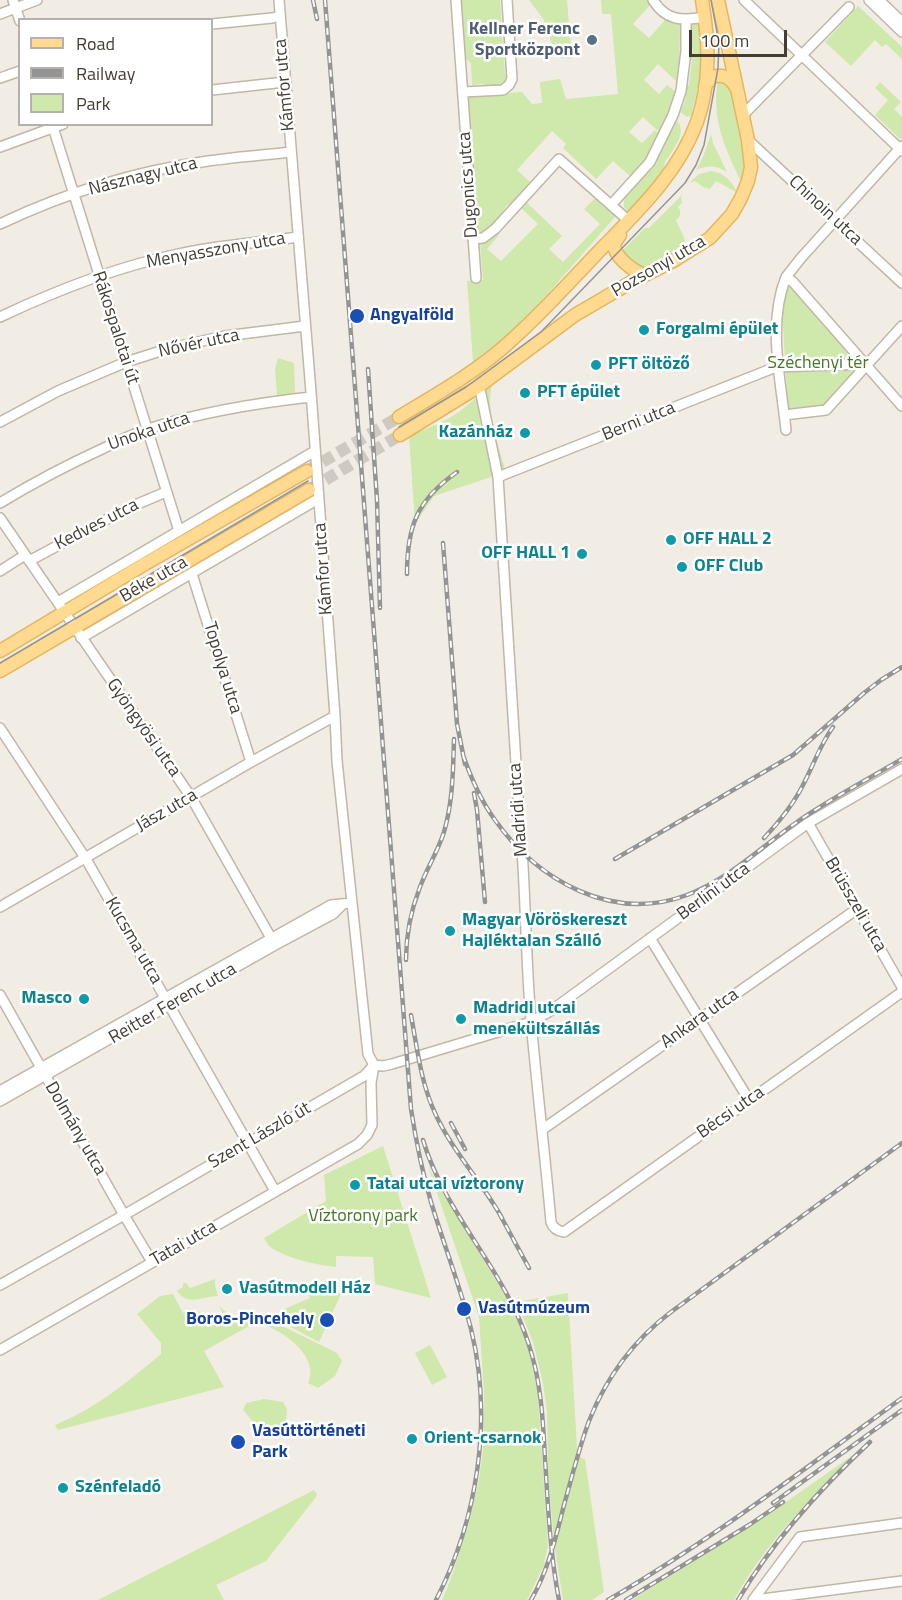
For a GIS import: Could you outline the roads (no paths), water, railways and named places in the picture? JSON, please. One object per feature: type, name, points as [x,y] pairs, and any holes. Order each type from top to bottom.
[{"type":"main road","points":[[399,417],[447,389],[503,348],[538,316],[629,221],[677,164],[696,123],[704,99],[708,53],[702,0]]},
{"type":"main road","name":"Pozsonyi utca","points":[[478,387],[575,315],[710,238],[724,225],[741,198],[751,167],[748,140],[718,0]]},
{"type":"main road","points":[[705,87],[712,76],[722,75],[732,81],[738,93]]},
{"type":"main road","points":[[629,221],[615,242],[614,249],[635,272],[645,275]]},
{"type":"main road","points":[[400,435],[478,387]]},
{"type":"main road","name":"Béke utca","points":[[0,651],[61,608],[153,560],[307,471]]},
{"type":"main road","name":"Béke utca","points":[[0,671],[309,490]]},
{"type":"street","points":[[0,14],[14,4],[37,0]]},
{"type":"street","name":"Kámfor utca","points":[[279,0],[311,397],[347,903],[368,1054],[374,1065],[371,1083],[372,1125],[367,1135]]},
{"type":"street","name":"Dugonics utca","points":[[456,0],[476,278]]},
{"type":"street","points":[[463,92],[503,90],[512,79],[507,0]]},
{"type":"street","points":[[653,0],[664,13],[676,19],[705,17]]},
{"type":"street","points":[[744,0],[901,148],[786,277],[779,295],[777,316],[778,367],[786,430]]},
{"type":"street","points":[[869,0],[902,32]]},
{"type":"street","points":[[879,0],[902,22]]},
{"type":"street","points":[[743,115],[849,6]]},
{"type":"street","points":[[213,24],[279,16]]},
{"type":"street","points":[[611,206],[650,162],[674,115],[681,91],[686,51],[686,19]]},
{"type":"street","points":[[0,78],[18,72]]},
{"type":"street","points":[[213,90],[285,82]]},
{"type":"street","points":[[0,147],[53,126]]},
{"type":"street","name":"Rákospalotai út","points":[[56,126],[73,194],[179,531]]},
{"type":"street","name":"Chinoin utca","points":[[748,140],[902,283]]},
{"type":"street","name":"Násznagy utca","points":[[0,224],[73,194],[126,178],[208,161],[291,152]]},
{"type":"street","points":[[473,239],[483,238],[495,229],[559,159],[629,221]]},
{"type":"street","name":"Menyasszony utca","points":[[0,317],[98,276],[178,254],[297,237]]},
{"type":"street","points":[[786,277],[793,282],[902,406]]},
{"type":"street","name":"Nővér utca","points":[[0,422],[58,391],[126,362],[166,349],[225,336],[305,326]]},
{"type":"street","points":[[784,415],[826,410],[902,326]]},
{"type":"street","points":[[778,367],[866,364]]},
{"type":"street","name":"Berni utca","points":[[498,477],[778,367]]},
{"type":"street","name":"Madridi utca","points":[[478,387],[498,477],[523,852],[531,1022],[551,1222],[553,1227],[559,1231]]},
{"type":"street","name":"Unoka utca","points":[[0,503],[26,486],[79,459],[146,429],[244,406],[311,397]]},
{"type":"street","name":"Béke utca","points":[[61,608],[179,531],[315,451]]},
{"type":"street","name":"Kedves utca","points":[[0,571],[128,508],[166,492]]},
{"type":"street","name":"Béke utca","points":[[81,638],[318,499]]},
{"type":"street","name":"Gyöngyösi utca","points":[[0,518],[191,797],[273,942]]},
{"type":"street","name":"Topolya utca","points":[[192,574],[251,762]]},
{"type":"street","name":"Jász utca","points":[[0,907],[335,716]]},
{"type":"street","name":"Kucsma utca","points":[[0,728],[86,859],[275,1191]]},
{"type":"street","name":"Berlini utca","points":[[531,1022],[552,1010],[808,823],[902,770]]},
{"type":"street","name":"Brüsszeli utca","points":[[808,823],[902,987]]},
{"type":"street","name":"Reitter Ferenc utca","points":[[0,1101],[43,1072],[273,942],[333,914],[347,903]]},
{"type":"street","name":"Ankara utca","points":[[543,1130],[857,909]]},
{"type":"street","points":[[650,938],[749,1100]]},
{"type":"street","name":"Bécsi utca","points":[[559,1231],[564,1232],[902,992]]},
{"type":"street","name":"Dolmány utca","points":[[0,995],[152,1262]]},
{"type":"street","points":[[374,1065],[393,1064],[531,1022]]},
{"type":"street","name":"Szent László út","points":[[0,1285],[364,1076],[374,1065]]},
{"type":"street","name":"Reitter Ferenc utca","points":[[0,1091],[43,1072]]},
{"type":"street","name":"Tatai utca","points":[[0,1350],[358,1144],[367,1135]]},
{"type":"street","points":[[753,1600],[800,1537],[902,1523]]},
{"type":"street","points":[[753,1600],[902,1581]]},
{"type":"tunnel","points":[[307,471],[399,417]]},
{"type":"tunnel","points":[[310,489],[400,435]]},
{"type":"tram line","points":[[399,427],[466,387],[541,332],[685,183],[704,145],[718,68],[719,43],[711,0]]},
{"type":"tram line","points":[[0,663],[308,481]]},
{"type":"railway","points":[[313,0],[317,19]]},
{"type":"railway","points":[[325,0],[411,1109],[428,1190],[471,1329],[478,1363],[481,1398],[478,1468],[471,1502],[462,1536],[436,1600]]},
{"type":"railway","points":[[368,369],[377,500],[380,608]]},
{"type":"railway","points":[[407,574],[409,542],[417,516],[432,493],[457,472]]},
{"type":"railway","points":[[443,543],[457,724],[465,764]]},
{"type":"railway","points":[[615,859],[793,755],[864,693],[902,667]]},
{"type":"railway","points":[[764,838],[795,799],[833,727]]},
{"type":"railway","points":[[406,960],[408,932],[414,905],[442,839],[447,820],[452,786],[454,739]]},
{"type":"railway","points":[[463,755],[490,813],[513,842],[533,861],[555,878],[579,891],[605,900],[632,904],[659,902],[702,889],[730,872],[835,797],[902,759]]},
{"type":"railway","points":[[474,793],[485,902]]},
{"type":"railway","points":[[411,1015],[430,1102],[450,1140],[502,1218]]},
{"type":"railway","points":[[451,1123],[465,1149]]},
{"type":"railway","points":[[423,1140],[445,1193],[505,1290],[528,1342],[541,1400],[553,1565],[559,1600]]},
{"type":"railway","points":[[531,1600],[551,1554],[589,1421],[604,1390],[633,1347],[671,1312],[902,1143]]},
{"type":"railway","points":[[499,1213],[529,1268]]},
{"type":"railway","points":[[608,1600],[721,1528],[902,1398]]},
{"type":"railway","points":[[773,1503],[902,1410]]},
{"type":"railway","points":[[738,1600],[766,1557],[798,1516],[870,1442]]},
{"type":"railway","points":[[626,1600],[783,1502]]},
{"type":"place","name":"Kellner Ferenc Sportközpont","points":[[592,40]]},
{"type":"place","name":"Angyalföld","points":[[357,316]]},
{"type":"place","name":"Forgalmi épület","points":[[644,330]]},
{"type":"place","name":"PFT öltöző","points":[[596,365]]},
{"type":"place","name":"PFT épület","points":[[525,393]]},
{"type":"place","name":"Kazánház","points":[[525,433]]},
{"type":"place","name":"OFF HALL 2","points":[[671,540]]},
{"type":"place","name":"OFF HALL 1","points":[[582,554]]},
{"type":"place","name":"OFF Club","points":[[682,567]]},
{"type":"place","name":"Magyar Vöröskereszt Hajléktalan Szálló","points":[[450,931]]},
{"type":"place","name":"Masco","points":[[84,999]]},
{"type":"place","name":"Madridi utcai menekültszállás","points":[[461,1019]]},
{"type":"place","name":"Tatai utcai víztorony","points":[[355,1185]]},
{"type":"place","name":"Vasútmodell Ház","points":[[227,1289]]},
{"type":"place","name":"Vasútmúzeum","points":[[464,1309]]},
{"type":"place","name":"Boros-Pincehely","points":[[327,1320]]},
{"type":"place","name":"Orient-csarnok","points":[[412,1439]]},
{"type":"place","name":"Vasúttörténeti Park","points":[[238,1442]]},
{"type":"place","name":"Szénfeladó","points":[[63,1488]]},
{"type":"park label","name":"Széchenyi tér","points":[[818,364]]},
{"type":"park label","name":"Víztorony park","points":[[363,1217]]}]
